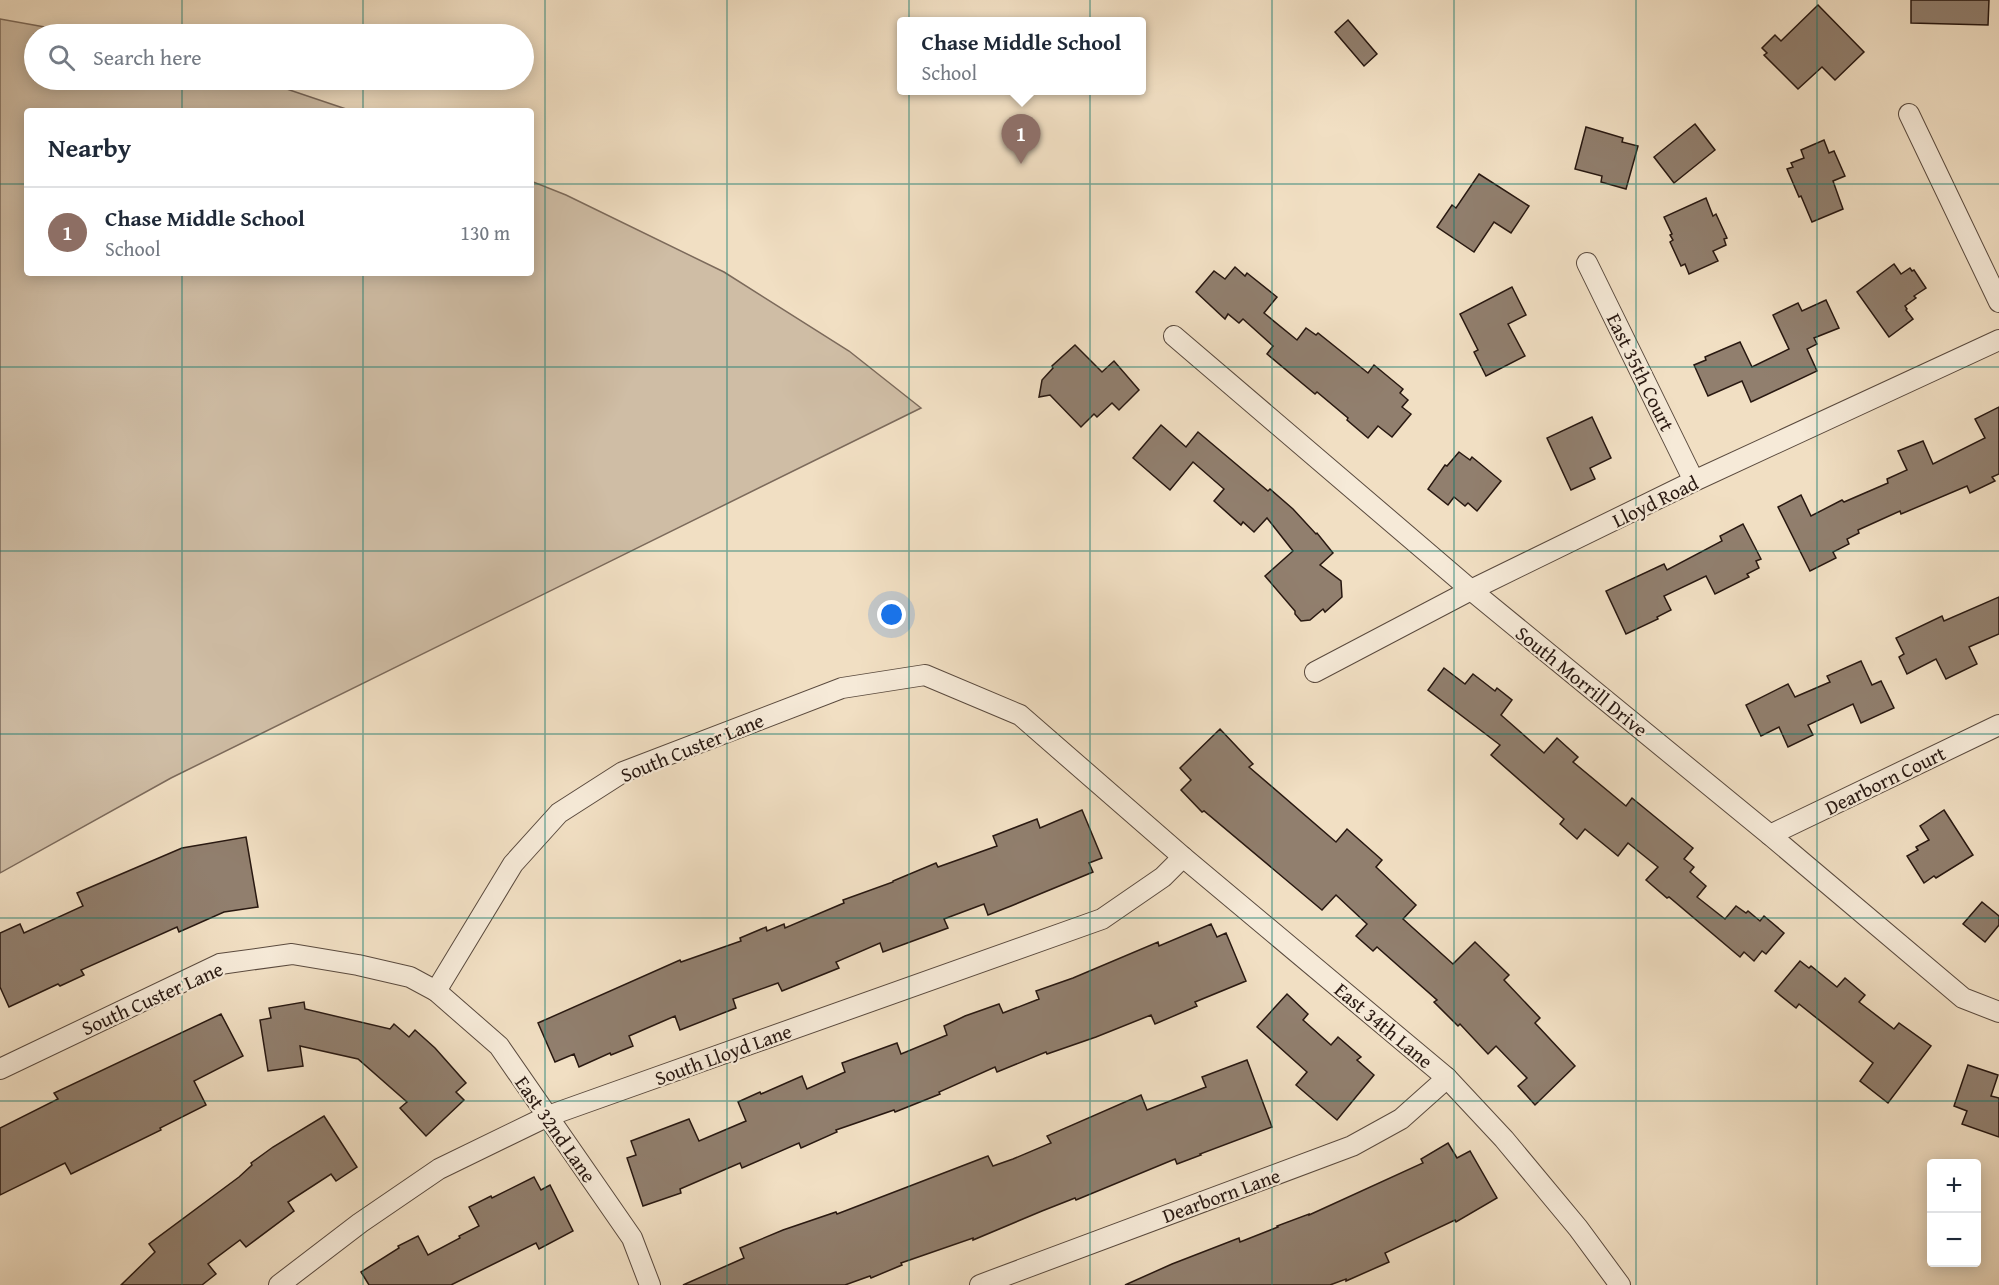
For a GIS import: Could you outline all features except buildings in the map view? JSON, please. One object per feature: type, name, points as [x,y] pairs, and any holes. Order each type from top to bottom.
[{"type":"street","points":[[1909,114],[1999,302]]},
{"type":"street","name":"East 35th Court","points":[[1587,263],[1694,481]]},
{"type":"street","name":"South Morrill Drive","points":[[1174,336],[1471,590],[1770,835],[1963,998],[1999,1012]]},
{"type":"street","name":"Lloyd Road","points":[[1315,672],[1471,590],[1694,481],[1999,340]]},
{"type":"street","name":"South Custer Lane","points":[[0,1069],[220,964],[292,954],[358,965],[410,977],[436,991],[513,864],[559,813],[623,772],[842,688],[925,675],[1020,715],[1116,796]]},
{"type":"street","name":"Dearborn Court","points":[[1770,835],[1999,725]]},
{"type":"street","name":"East 34th Lane","points":[[1116,796],[1183,857],[1447,1078],[1504,1139],[1578,1228],[1620,1285]]},
{"type":"street","name":"South Lloyd Lane","points":[[279,1285],[360,1222],[439,1169],[548,1116],[1101,919],[1164,877],[1183,857]]},
{"type":"street","name":"East 32nd Lane","points":[[436,991],[498,1046],[632,1238],[650,1285]]},
{"type":"street","name":"Dearborn Lane","points":[[980,1285],[1352,1146],[1401,1119],[1447,1078]]},
{"type":"shaded area","points":[[0,19],[28,24],[24,24],[24,90],[290,90],[343,108],[24,108],[24,276],[534,276],[534,182],[566,195],[724,272],[849,351],[921,408],[171,778],[0,873]]},
{"type":"place","name":"Chase Middle School","points":[[1021,164]]}]
